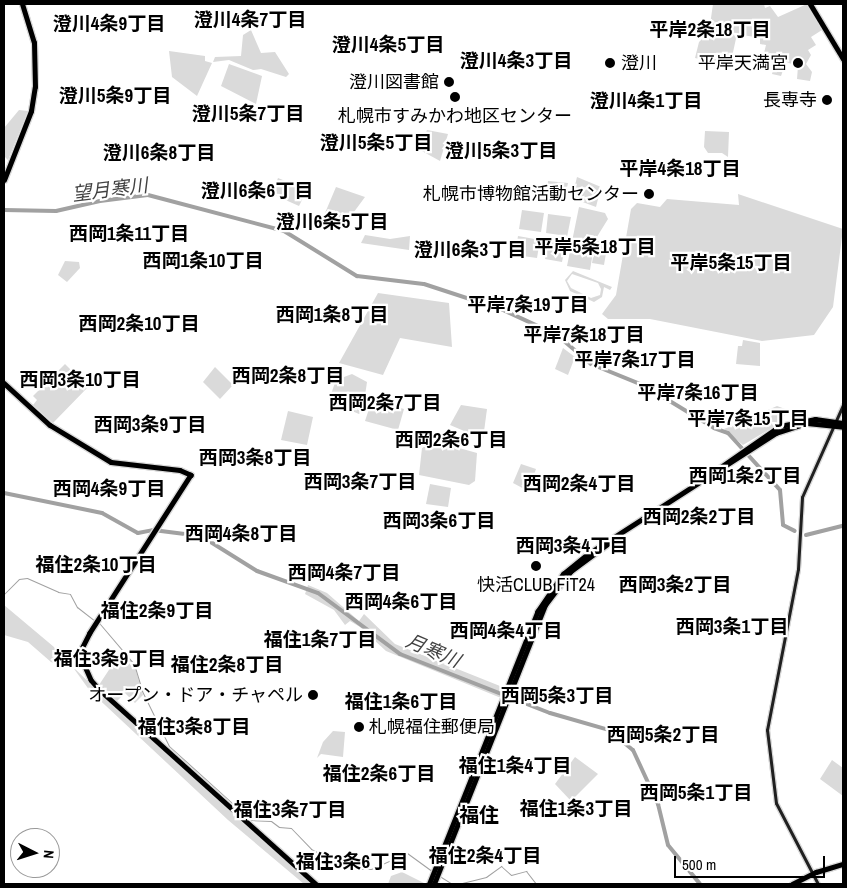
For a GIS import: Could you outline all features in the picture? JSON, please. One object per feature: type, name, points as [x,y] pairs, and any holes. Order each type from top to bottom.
[{"type":"highway","points":[[810,4],[843,59]]},
{"type":"highway","points":[[792,884],[811,874],[843,864]]},
{"type":"main road","points":[[4,180],[30,111],[35,87],[34,43],[22,4]]},
{"type":"main road","points":[[4,383],[50,424],[111,462],[180,470],[192,475],[88,637],[83,658],[88,674],[100,692],[316,884]]},
{"type":"main road","points":[[818,884],[811,874],[776,803],[767,730],[798,569],[802,497],[843,405]]},
{"type":"main road","points":[[429,884],[508,691],[537,612],[554,585],[578,561],[617,537],[750,447],[792,426],[810,423],[843,423]]},
{"type":"main road","points":[[835,423],[843,427]]},
{"type":"main road","points":[[434,884],[505,698]]},
{"type":"shaded area","points":[[713,4],[764,4],[765,8],[770,6],[778,17],[807,4],[822,30],[811,37],[816,45],[808,50],[811,55],[806,64],[812,72],[810,81],[797,79],[798,66],[786,62],[781,76],[772,74],[775,60],[763,57],[766,45],[760,44],[760,38],[737,34],[730,66],[724,65],[724,60],[723,64],[695,58],[699,42],[709,32]]},
{"type":"shaded area","points":[[251,30],[261,53],[275,52],[289,74],[286,77],[261,69],[253,70],[229,60],[213,62],[215,57],[241,56],[243,35]]},
{"type":"shaded area","points":[[169,51],[205,56],[205,61],[212,63],[197,96],[172,77]]},
{"type":"shaded area","points":[[229,64],[262,76],[256,104],[221,86]]},
{"type":"shaded area","points":[[19,110],[28,111],[8,160],[4,156],[4,128]]},
{"type":"shaded area","points":[[427,130],[448,134],[440,161],[420,150]]},
{"type":"shaded area","points":[[705,131],[729,132],[728,157],[722,153],[708,153],[704,147]]},
{"type":"shaded area","points":[[577,177],[601,187],[596,207],[572,198]]},
{"type":"shaded area","points":[[278,178],[307,190],[299,206],[272,194]]},
{"type":"shaded area","points":[[548,181],[568,183],[565,197],[546,195]]},
{"type":"shaded area","points":[[336,187],[365,197],[351,216],[342,212],[339,219],[325,213]]},
{"type":"shaded area","points":[[738,194],[843,229],[833,307],[814,335],[762,341],[650,319],[608,319],[602,314],[616,295],[631,209],[637,203],[660,207],[667,199],[739,205]]},
{"type":"shaded area","points":[[579,207],[605,213],[608,219],[595,240],[590,270],[567,266]]},
{"type":"shaded area","points":[[522,210],[544,213],[541,232],[519,229]]},
{"type":"shaded area","points":[[548,214],[571,217],[562,262],[545,259],[549,240],[559,242],[560,235],[546,233]]},
{"type":"shaded area","points":[[365,235],[390,239],[410,236],[409,250],[361,243]]},
{"type":"shaded area","points":[[518,236],[540,240],[537,258],[515,255]]},
{"type":"shaded area","points":[[596,241],[608,242],[604,265],[592,263]]},
{"type":"shaded area","points":[[65,261],[79,262],[80,268],[67,282],[58,275]]},
{"type":"shaded area","points":[[573,271],[612,287],[610,290],[604,287],[602,297],[594,302],[570,291],[565,280]],"holes":[[[572,274],[598,283],[601,289],[600,295],[591,298],[571,288],[567,281]]]},
{"type":"shaded area","points":[[378,293],[449,303],[452,347],[400,338],[383,375],[339,363]]},
{"type":"shaded area","points":[[743,340],[760,343],[760,366],[736,364],[738,346],[742,346]]},
{"type":"shaded area","points":[[563,348],[575,357],[568,375],[555,369]]},
{"type":"shaded area","points":[[65,364],[88,387],[53,423],[33,405],[37,400],[33,396]]},
{"type":"shaded area","points":[[215,367],[233,385],[220,399],[203,382]]},
{"type":"shaded area","points":[[352,374],[367,382],[363,409],[359,414],[331,402],[330,397],[336,380]]},
{"type":"shaded area","points":[[372,400],[404,409],[398,430],[365,421]]},
{"type":"shaded area","points":[[461,405],[487,409],[483,439],[450,425]]},
{"type":"shaded area","points":[[777,406],[788,410],[780,423],[743,445],[724,429]]},
{"type":"shaded area","points":[[288,411],[313,417],[307,445],[281,440]]},
{"type":"shaded area","points":[[434,441],[477,453],[475,481],[469,485],[419,475],[422,448]]},
{"type":"shaded area","points":[[521,464],[536,469],[528,491],[513,483]]},
{"type":"shaded area","points":[[430,484],[451,488],[448,507],[426,504]]},
{"type":"shaded area","points":[[308,585],[327,593],[359,621],[364,614],[395,644],[505,688],[501,698],[386,651],[360,627],[350,621],[345,625],[334,610],[305,594]]},
{"type":"shaded area","points":[[4,605],[69,662],[61,666],[51,662],[28,642],[4,635]]},
{"type":"shaded area","points":[[122,650],[134,664],[143,695],[135,703],[125,693],[116,702],[99,685]]},
{"type":"shaded area","points":[[72,666],[133,725],[313,884],[304,884],[228,820],[90,691]]},
{"type":"shaded area","points":[[333,731],[345,732],[343,757],[321,754],[317,758],[323,742]]},
{"type":"shaded area","points":[[575,757],[598,774],[571,801],[555,784]]},
{"type":"shaded area","points":[[832,760],[843,768],[843,796],[820,779]]},
{"type":"shaded area","points":[[402,872],[424,884],[388,884],[391,876]]},
{"type":"waterway","name":"望月寒川","points":[[4,210],[56,211],[100,201],[148,195],[284,231],[357,276],[424,284],[503,310],[557,335],[591,364],[645,386],[714,428],[728,433],[780,490],[783,525],[795,531]]},
{"type":"waterway","name":"月寒川","points":[[4,493],[102,513],[138,533],[153,530],[201,536],[257,571],[318,593],[400,654],[550,713],[609,730],[633,750],[658,804],[668,845],[700,884]]},
{"type":"waterway","name":"望月寒川","points":[[806,535],[843,526]]},
{"type":"waterway","points":[[4,594],[19,579],[27,578],[58,592],[70,594],[77,607],[95,621]]},
{"type":"waterway","points":[[100,624],[134,664],[142,691],[169,746],[251,820],[271,821],[279,827],[291,828],[311,849],[328,858]]},
{"type":"waterway","points":[[332,860],[348,869],[371,869],[407,853],[432,871]]},
{"type":"waterway","points":[[458,884],[486,877],[501,866],[511,875],[526,871],[536,884]]},
{"type":"waterway","points":[[441,877],[452,884]]},
{"type":"place","name":"澄川","points":[[610,63]]},
{"type":"place","name":"平岸天満宮","points":[[798,63]]},
{"type":"place","name":"澄川図書館","points":[[449,82]]},
{"type":"place","name":"札幌市すみかわ地区センター","points":[[455,97]]},
{"type":"place","name":"長専寺","points":[[827,100]]},
{"type":"place","name":"札幌市博物館活動センター","points":[[649,194]]},
{"type":"place","name":"快活CLUB FiT24","points":[[536,566]]},
{"type":"place","name":"オープン・ドア・チャペル","points":[[313,695]]},
{"type":"place","name":"札幌福住郵便局","points":[[359,727]]},
{"type":"district","name":"澄川4条7丁目","points":[[250,20]]},
{"type":"district","name":"澄川4条9丁目","points":[[109,24]]},
{"type":"district","name":"平岸2条18丁目","points":[[710,30]]},
{"type":"district","name":"澄川4条5丁目","points":[[388,45]]},
{"type":"district","name":"澄川4条3丁目","points":[[516,61]]},
{"type":"district","name":"澄川5条9丁目","points":[[115,96]]},
{"type":"district","name":"澄川4条1丁目","points":[[646,101]]},
{"type":"district","name":"澄川5条7丁目","points":[[248,114]]},
{"type":"district","name":"澄川5条5丁目","points":[[376,143]]},
{"type":"district","name":"澄川5条3丁目","points":[[501,151]]},
{"type":"district","name":"澄川6条8丁目","points":[[159,153]]},
{"type":"district","name":"平岸4条18丁目","points":[[680,169]]},
{"type":"district","name":"澄川6条6丁目","points":[[257,191]]},
{"type":"district","name":"澄川6条5丁目","points":[[332,222]]},
{"type":"district","name":"西岡1条11丁目","points":[[129,234]]},
{"type":"district","name":"平岸5条18丁目","points":[[595,247]]},
{"type":"district","name":"澄川6条3丁目","points":[[470,250]]},
{"type":"district","name":"西岡1条10丁目","points":[[203,261]]},
{"type":"district","name":"平岸5条15丁目","points":[[731,263]]},
{"type":"district","name":"平岸7条19丁目","points":[[528,305]]},
{"type":"district","name":"西岡1条8丁目","points":[[332,315]]},
{"type":"district","name":"西岡2条10丁目","points":[[139,324]]},
{"type":"district","name":"平岸7条18丁目","points":[[584,335]]},
{"type":"district","name":"平岸7条17丁目","points":[[635,360]]},
{"type":"district","name":"西岡2条8丁目","points":[[288,376]]},
{"type":"district","name":"西岡3条10丁目","points":[[80,380]]},
{"type":"district","name":"平岸7条16丁目","points":[[698,393]]},
{"type":"district","name":"西岡2条7丁目","points":[[385,403]]},
{"type":"district","name":"平岸7条15丁目","points":[[748,419]]},
{"type":"district","name":"西岡3条9丁目","points":[[150,425]]},
{"type":"district","name":"西岡2条6丁目","points":[[451,440]]},
{"type":"district","name":"西岡3条8丁目","points":[[255,458]]},
{"type":"district","name":"西岡1条2丁目","points":[[745,476]]},
{"type":"district","name":"西岡3条7丁目","points":[[360,482]]},
{"type":"district","name":"西岡2条4丁目","points":[[579,484]]},
{"type":"district","name":"西岡4条9丁目","points":[[109,489]]},
{"type":"district","name":"西岡2条2丁目","points":[[699,517]]},
{"type":"district","name":"西岡3条6丁目","points":[[439,521]]},
{"type":"district","name":"西岡4条8丁目","points":[[241,534]]},
{"type":"district","name":"西岡3条4丁目","points":[[572,546]]},
{"type":"district","name":"福住2条10丁目","points":[[96,565]]},
{"type":"district","name":"西岡4条7丁目","points":[[344,573]]},
{"type":"district","name":"西岡3条2丁目","points":[[675,585]]},
{"type":"district","name":"西岡4条6丁目","points":[[401,602]]},
{"type":"district","name":"福住2条9丁目","points":[[157,611]]},
{"type":"district","name":"西岡3条1丁目","points":[[732,627]]},
{"type":"district","name":"西岡4条4丁目","points":[[506,631]]},
{"type":"district","name":"福住1条7丁目","points":[[320,640]]},
{"type":"district","name":"福住3条9丁目","points":[[110,659]]},
{"type":"district","name":"福住2条8丁目","points":[[227,665]]},
{"type":"district","name":"西岡5条3丁目","points":[[557,696]]},
{"type":"district","name":"福住1条6丁目","points":[[401,702]]},
{"type":"district","name":"福住3条8丁目","points":[[194,727]]},
{"type":"district","name":"西岡5条2丁目","points":[[663,735]]},
{"type":"district","name":"福住1条4丁目","points":[[515,766]]},
{"type":"district","name":"福住2条6丁目","points":[[379,774]]},
{"type":"district","name":"西岡5条1丁目","points":[[696,793]]},
{"type":"district","name":"福住1条3丁目","points":[[576,809]]},
{"type":"district","name":"福住3条7丁目","points":[[290,810]]},
{"type":"district","name":"福住","points":[[479,814]]},
{"type":"district","name":"福住2条4丁目","points":[[485,856]]},
{"type":"district","name":"福住3条6丁目","points":[[352,862]]}]
